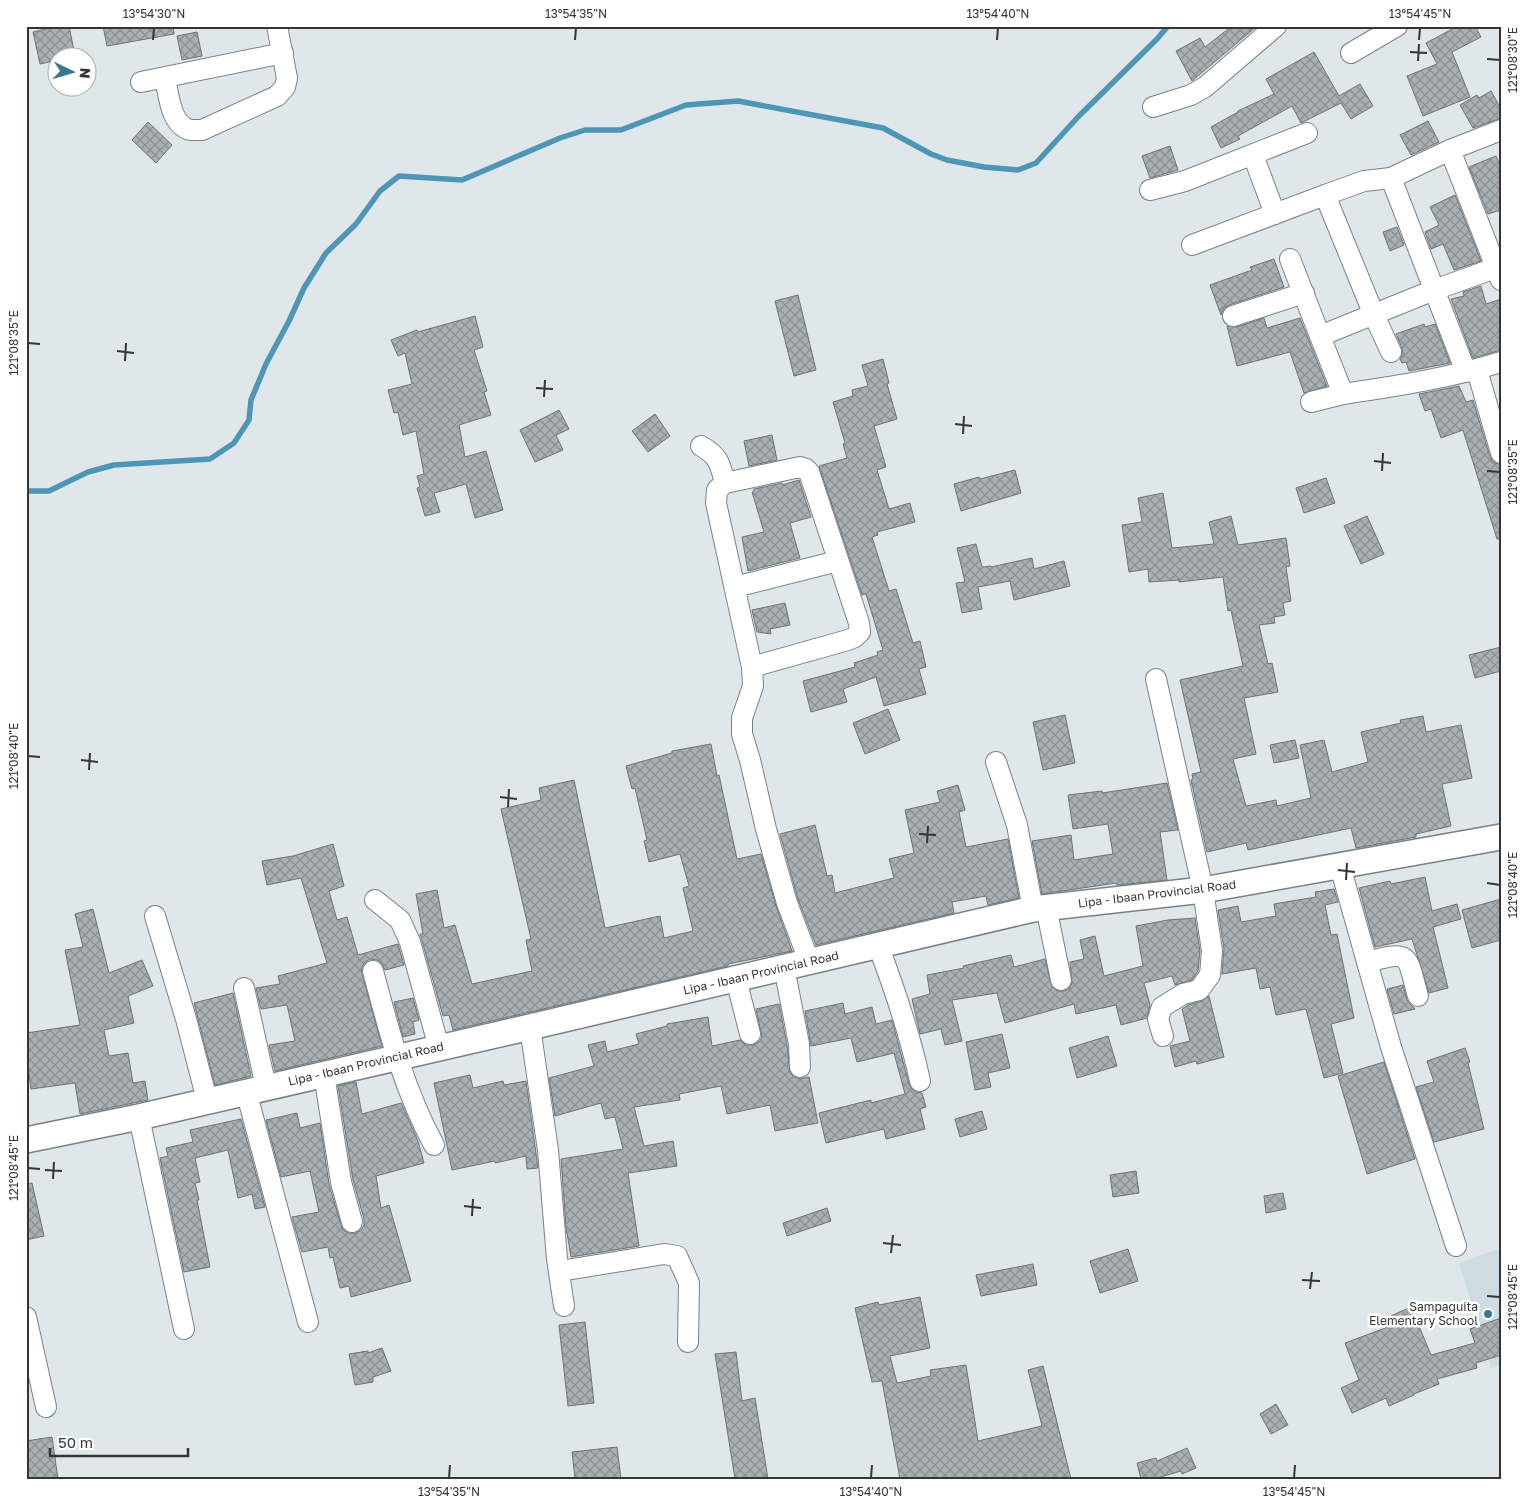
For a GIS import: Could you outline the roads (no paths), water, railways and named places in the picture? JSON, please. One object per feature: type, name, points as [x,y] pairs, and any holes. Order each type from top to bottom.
[{"type":"main road","name":"Lipa - Ibaan Provincial Road","points":[[26,1140],[138,1117],[1039,908],[1203,890],[1501,837]]},
{"type":"street","points":[[165,78],[173,113],[179,124],[190,130],[202,130],[277,96],[285,87],[287,78],[277,26]]},
{"type":"street","points":[[1153,107],[1191,95],[1205,87],[1276,26]]},
{"type":"street","points":[[1351,53],[1398,26]]},
{"type":"street","points":[[141,82],[283,53]]},
{"type":"street","points":[[1192,244],[1364,181],[1391,178],[1450,150],[1501,130]]},
{"type":"street","points":[[1150,190],[1185,181],[1307,133]]},
{"type":"street","points":[[1320,336],[1434,290],[1499,271],[1450,150]]},
{"type":"street","points":[[1252,154],[1275,214]]},
{"type":"street","points":[[1391,178],[1434,290],[1471,371],[1501,453]]},
{"type":"street","points":[[1325,195],[1374,314],[1392,352]]},
{"type":"street","points":[[1290,259],[1343,394]]},
{"type":"street","points":[[1233,316],[1304,293]]},
{"type":"street","points":[[1311,402],[1343,394],[1412,384],[1471,371],[1501,362]]},
{"type":"street","points":[[701,446],[712,452],[718,461],[725,483]]},
{"type":"street","points":[[752,667],[848,640],[860,632],[860,623],[809,472],[806,469],[800,468],[725,483],[717,490],[716,503],[752,667],[753,686],[742,718],[742,734],[787,903],[809,961]]},
{"type":"street","points":[[735,587],[838,561]]},
{"type":"street","points":[[1156,679],[1203,890],[1212,951],[1210,975],[1199,990],[1183,994],[1162,1007],[1158,1018],[1163,1036]]},
{"type":"street","points":[[996,762],[1061,980]]},
{"type":"street","points":[[1340,866],[1391,1047],[1456,1246]]},
{"type":"street","points":[[375,900],[400,920],[410,942],[438,1048]]},
{"type":"street","points":[[155,916],[186,1019],[207,1100]]},
{"type":"street","points":[[878,945],[912,1042],[920,1081]]},
{"type":"street","points":[[1367,962],[1394,955],[1408,960],[1418,996]]},
{"type":"street","points":[[784,967],[799,1044],[800,1067]]},
{"type":"street","points":[[373,971],[397,1057],[412,1100],[434,1145]]},
{"type":"street","points":[[736,979],[750,1034]]},
{"type":"street","points":[[244,988],[256,1089],[308,1322]]},
{"type":"street","points":[[530,1027],[548,1150],[557,1259],[564,1306]]},
{"type":"street","points":[[324,1074],[341,1182],[352,1222]]},
{"type":"street","points":[[138,1117],[184,1329]]},
{"type":"street","points":[[560,1271],[664,1254],[677,1256],[688,1283],[688,1342]]},
{"type":"street","points":[[26,1317],[46,1407]]},
{"type":"waterway","points":[[26,491],[49,491],[88,472],[114,465],[210,459],[234,443],[249,420],[251,400],[266,364],[304,288],[326,253],[356,224],[380,191],[399,176],[462,180],[560,138],[585,130],[621,130],[686,105],[738,101],[883,128],[931,154],[947,160],[984,167],[1018,170],[1036,163],[1078,117],[1168,26]]},
{"type":"place","name":"Sampaguita Elementary School","points":[[1488,1314]]}]
